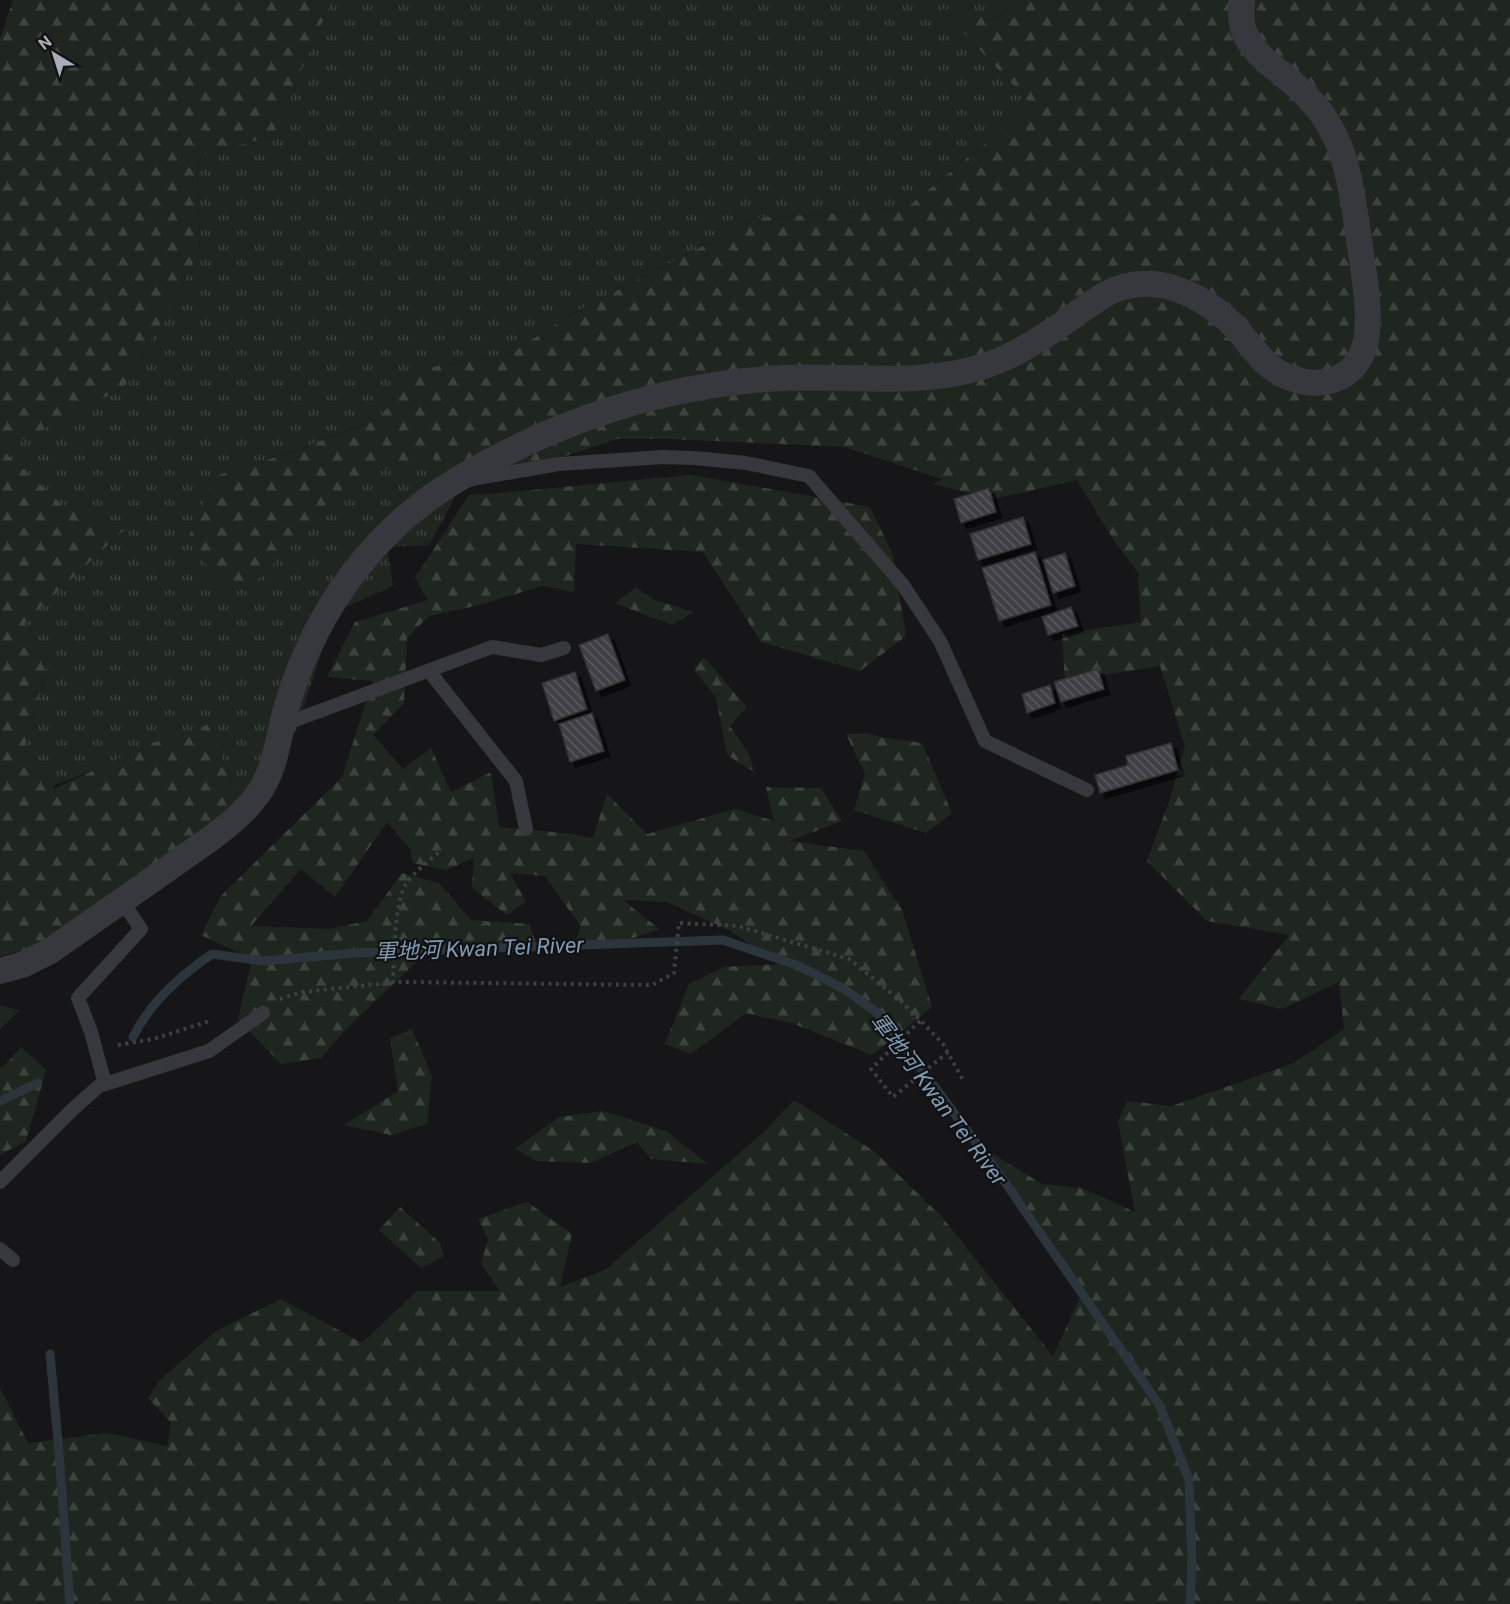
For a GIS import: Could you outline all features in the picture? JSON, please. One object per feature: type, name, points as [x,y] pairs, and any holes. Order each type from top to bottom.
[{"type":"street","points":[[0,971],[37,959],[221,830],[250,805],[270,773],[288,702],[302,661],[324,616],[357,568],[396,525],[418,506],[453,482],[530,440],[616,408],[699,387],[736,381],[782,378],[917,377],[951,374],[984,366],[1028,345],[1110,291],[1138,283],[1163,285],[1203,302],[1236,328],[1264,362],[1288,378],[1313,384],[1327,382],[1338,378],[1356,364],[1366,342],[1368,328],[1362,257],[1346,167],[1336,136],[1318,109],[1249,42],[1240,16],[1242,0]]},
{"type":"lane","points":[[453,482],[559,464],[663,457],[746,463],[809,476],[916,603],[940,641],[985,741],[1087,790]]},
{"type":"lane","points":[[282,725],[492,647],[541,655],[564,648]]},
{"type":"lane","points":[[429,671],[516,781],[526,829]]},
{"type":"lane","points":[[105,1084],[78,998],[141,929],[122,901]]},
{"type":"lane","points":[[0,1182],[99,1086],[209,1051],[267,1007]]},
{"type":"lane","points":[[0,1249],[13,1260]]},
{"type":"path","points":[[393,983],[397,920],[405,886],[440,851]]},
{"type":"path","points":[[267,1007],[302,992],[393,983],[652,985],[674,973],[679,923],[738,926],[849,959],[902,1002],[920,1020],[948,1052],[964,1082]]},
{"type":"path","points":[[96,1050],[153,1039],[217,1018]]},
{"type":"path","points":[[920,1020],[871,1069],[893,1097],[948,1052]]},
{"type":"green space","points":[[13,0],[332,0],[272,137],[197,155],[200,252],[125,387],[2,450],[67,509],[124,530],[24,623],[48,667],[24,748],[54,789],[149,744],[210,724],[243,813],[39,947],[0,956],[0,39]]},
{"type":"green space","points":[[332,0],[1016,0],[1000,17],[942,10],[1032,105],[905,209],[757,218],[566,317],[512,353],[427,368],[377,419],[295,451],[216,476],[248,589],[358,476],[432,456],[458,491],[429,545],[387,547],[393,586],[335,612],[295,733],[243,813],[210,724],[45,789],[24,748],[46,675],[24,623],[123,531],[67,509],[1,450],[125,387],[200,252],[197,155],[272,137]]},
{"type":"green space","points":[[1016,0],[1510,0],[1510,1604],[0,1604],[0,1387],[28,1443],[107,1433],[167,1446],[171,1423],[148,1398],[160,1380],[216,1331],[281,1299],[362,1343],[417,1291],[500,1291],[481,1264],[488,1239],[478,1219],[527,1202],[572,1234],[560,1287],[605,1270],[764,1132],[794,1100],[874,1151],[942,1217],[1053,1356],[1082,1293],[974,1142],[1042,1184],[1082,1188],[1135,1212],[1118,1122],[1127,1101],[1172,1106],[1294,1063],[1344,1029],[1339,982],[1282,1009],[1239,999],[1289,935],[1207,921],[1147,861],[1169,802],[1185,746],[1160,666],[1065,681],[1062,634],[1141,622],[1138,573],[1115,542],[1077,480],[994,499],[933,484],[942,479],[845,447],[670,439],[617,439],[458,491],[432,457],[358,476],[248,590],[216,582],[189,536],[216,476],[295,451],[377,419],[427,368],[512,353],[566,317],[757,218],[905,209],[1032,105],[941,9],[1000,17]]},
{"type":"green space","points":[[692,475],[870,507],[893,555],[906,636],[860,671],[761,642],[703,552],[576,544],[574,592],[543,586],[475,606],[429,616],[407,638],[404,703],[373,735],[403,769],[431,748],[451,792],[491,772],[499,827],[593,838],[607,794],[647,834],[735,809],[774,821],[766,787],[821,788],[842,821],[789,841],[864,851],[902,910],[932,1007],[872,1055],[794,1024],[746,1013],[691,1054],[665,1044],[689,984],[724,967],[778,964],[731,931],[667,902],[623,900],[659,929],[633,938],[573,946],[581,927],[545,876],[510,873],[526,902],[507,915],[472,888],[474,858],[446,870],[413,863],[410,849],[387,822],[335,897],[301,869],[251,926],[329,929],[367,921],[402,873],[439,883],[471,920],[529,924],[538,948],[430,949],[350,1025],[321,1058],[281,1064],[238,1019],[252,959],[201,935],[221,896],[342,777],[373,681],[327,677],[355,622],[428,600],[415,578],[469,495]]},
{"type":"green space","points":[[636,587],[654,600],[694,612],[672,625],[615,603]]},
{"type":"green space","points":[[704,657],[747,707],[730,726],[750,756],[754,772],[727,755],[716,697],[694,670]]},
{"type":"green space","points":[[867,733],[922,743],[952,813],[926,833],[854,810],[865,774],[846,734]]},
{"type":"green space","points":[[0,1006],[20,1010],[0,1029]]},
{"type":"green space","points":[[412,1029],[432,1076],[427,1124],[391,1135],[344,1125],[398,1091],[390,1038]]},
{"type":"green space","points":[[21,1047],[46,1070],[26,1141],[0,1155],[0,1066],[3,1067]]},
{"type":"green space","points":[[603,1111],[666,1131],[708,1164],[651,1159],[637,1142],[590,1163],[537,1161],[515,1149],[559,1117]]},
{"type":"green space","points":[[400,1207],[440,1243],[444,1256],[421,1268],[379,1230]]},
{"type":"building","points":[[989,488],[996,512],[961,523],[954,499]]},
{"type":"building","points":[[1023,517],[1031,544],[978,560],[970,534]]},
{"type":"building","points":[[1035,552],[1051,605],[999,621],[982,568]]},
{"type":"building","points":[[1065,553],[1075,586],[1053,593],[1043,560]]},
{"type":"building","points":[[1071,607],[1078,626],[1048,635],[1042,617]]},
{"type":"building","points":[[608,634],[625,680],[596,691],[579,645]]},
{"type":"building","points":[[1098,669],[1104,689],[1061,702],[1054,682]]},
{"type":"building","points":[[575,672],[587,709],[554,721],[542,683]]},
{"type":"building","points":[[1050,685],[1055,703],[1027,713],[1022,694]]},
{"type":"building","points":[[592,713],[604,751],[570,762],[559,724]]},
{"type":"building","points":[[1171,743],[1178,770],[1100,793],[1095,775],[1128,765],[1126,756]]},
{"type":"waterway","name":"軍地河 Kwan Tei River","points":[[133,1037],[157,1001],[189,971],[212,954],[264,961],[354,953],[723,940],[799,966],[844,989],[878,1013],[938,1091],[1004,1181],[1160,1406],[1189,1480],[1192,1563],[1190,1604]]},
{"type":"waterway","name":"軍地河 Kwan Tei River","points":[[0,1101],[38,1083]]},
{"type":"waterway","points":[[50,1354],[70,1604]]}]
